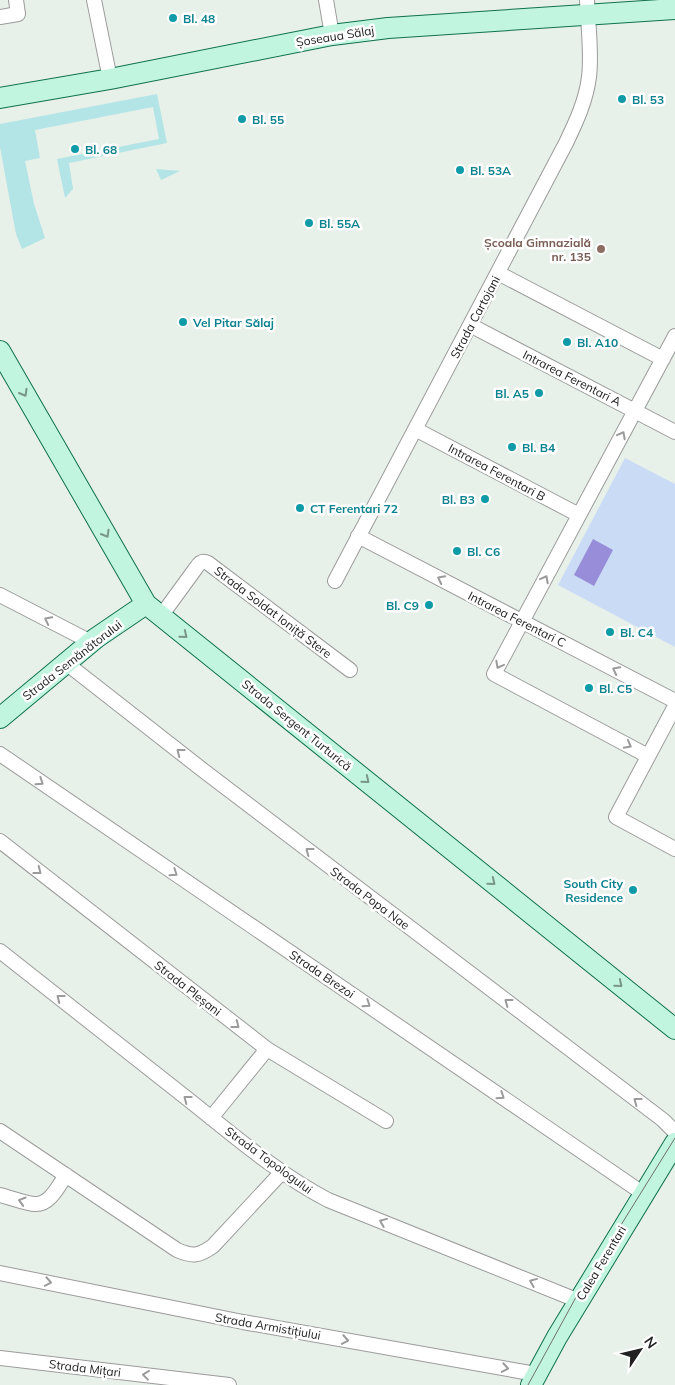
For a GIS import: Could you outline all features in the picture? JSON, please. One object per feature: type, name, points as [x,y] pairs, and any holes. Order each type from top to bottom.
[{"type":"street","points":[[0,17],[18,14],[16,0]]},
{"type":"street","points":[[94,0],[110,79]]},
{"type":"street","points":[[326,0],[332,35]]},
{"type":"street","name":"Șoseaua Sălaj","points":[[0,98],[110,79],[332,35],[587,7],[675,9]]},
{"type":"street","name":"Strada Cartojani","points":[[336,581],[566,143],[583,102],[588,79],[590,57],[587,7]]},
{"type":"street","points":[[498,273],[663,359]]},
{"type":"street","name":"Intrarea Ferentari A","points":[[470,325],[675,432]]},
{"type":"street","points":[[648,756],[494,674],[675,336]]},
{"type":"street","name":"Strada Sergent Turturică","points":[[0,351],[154,610],[675,1029]]},
{"type":"street","name":"Intrarea Ferentari B","points":[[415,429],[579,515]]},
{"type":"street","name":"Intrarea Ferentari C","points":[[358,536],[675,701]]},
{"type":"street","name":"Strada Soldat Ioniță Stere","points":[[154,610],[200,562],[208,562],[350,670]]},
{"type":"street","points":[[0,595],[91,642]]},
{"type":"street","name":"Strada Semănătorului","points":[[0,718],[91,642],[154,610]]},
{"type":"street","name":"Strada Popa Nae","points":[[66,663],[212,777],[663,1120],[675,1132]]},
{"type":"street","points":[[675,706],[616,817],[675,849]]},
{"type":"street","name":"Strada Brezoi","points":[[0,754],[644,1194]]},
{"type":"street","name":"Strada Pleșani","points":[[0,841],[267,1049],[386,1121]]},
{"type":"street","name":"Strada Topologului","points":[[0,951],[211,1118],[282,1172],[311,1191],[328,1200],[579,1301]]},
{"type":"street","points":[[211,1118],[267,1049]]},
{"type":"street","points":[[0,1132],[177,1250],[189,1255],[197,1255],[213,1246],[282,1172]]},
{"type":"street","name":"Calea Ferentari","points":[[534,1379],[675,1143]]},
{"type":"street","points":[[0,1195],[36,1205],[44,1202],[51,1196],[66,1175]]},
{"type":"street","name":"Strada Armistițiului","points":[[0,1273],[534,1379]]},
{"type":"street","name":"Strada Mițari","points":[[0,1358],[229,1385]]},
{"type":"shaded area","points":[[157,94],[167,143],[69,163],[73,189],[65,198],[57,159],[159,139],[153,107],[35,130],[40,158],[25,161],[34,204],[45,238],[22,249],[16,234],[0,147],[0,124]]},
{"type":"shaded area","points":[[156,169],[180,171],[161,180]]},
{"type":"shaded area","points":[[625,458],[675,484],[675,647],[558,585]]},
{"type":"shaded area","points":[[593,539],[613,550],[594,586],[574,575]]},
{"type":"tram line","points":[[528,1385],[575,1299],[675,1138]]},
{"type":"place","name":"Bl. 48","points":[[173,18]]},
{"type":"place","name":"Bl. 53","points":[[622,99]]},
{"type":"place","name":"Bl. 55","points":[[242,119]]},
{"type":"place","name":"Bl. 68","points":[[75,149]]},
{"type":"place","name":"Bl. 53A","points":[[460,170]]},
{"type":"place","name":"Bl. 55A","points":[[309,223]]},
{"type":"place","name":"Școala Gimnazială nr. 135","points":[[601,249]]},
{"type":"place","name":"Vel Pitar Sălaj","points":[[183,322]]},
{"type":"place","name":"Bl. A10","points":[[567,342]]},
{"type":"place","name":"Bl. A5","points":[[539,393]]},
{"type":"place","name":"Bl. B4","points":[[512,447]]},
{"type":"place","name":"Bl. B3","points":[[485,499]]},
{"type":"place","name":"CT Ferentari 72","points":[[300,508]]},
{"type":"place","name":"Bl. C6","points":[[457,551]]},
{"type":"place","name":"Bl. C9","points":[[429,605]]},
{"type":"place","name":"Bl. C4","points":[[610,632]]},
{"type":"place","name":"Bl. C5","points":[[589,688]]},
{"type":"place","name":"South City Residence","points":[[633,890]]}]
